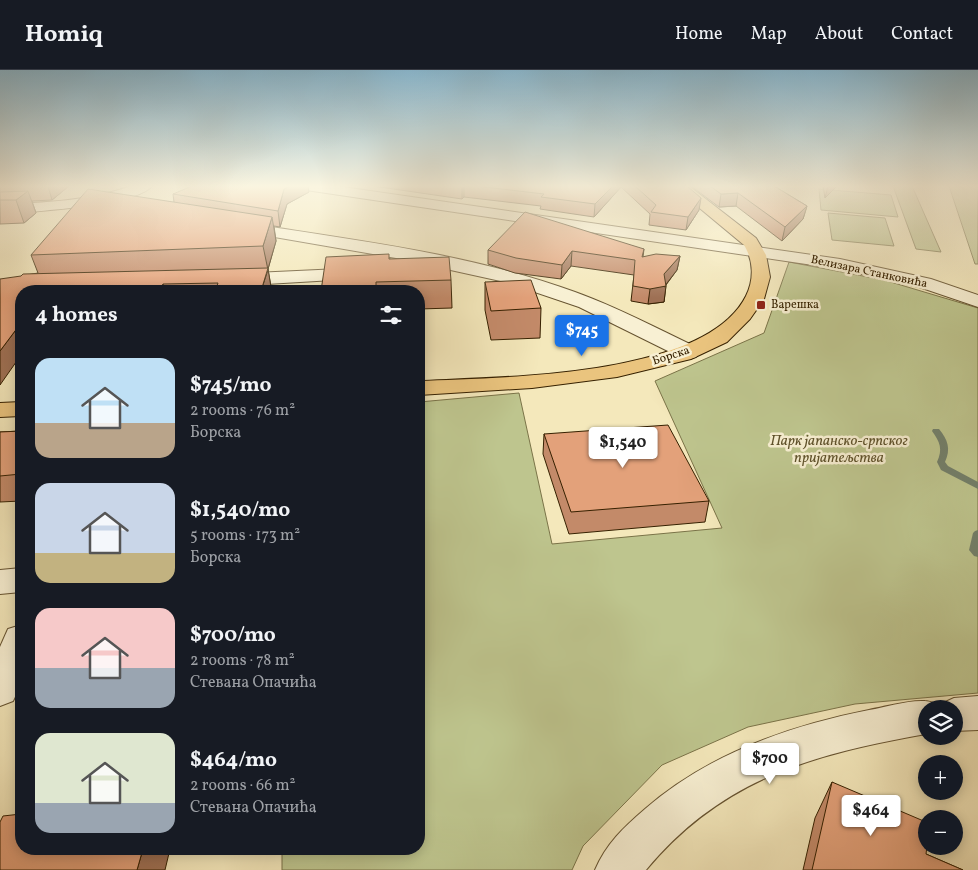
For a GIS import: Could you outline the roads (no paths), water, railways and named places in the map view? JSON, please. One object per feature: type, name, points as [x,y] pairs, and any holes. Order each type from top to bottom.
[{"type":"main road","points":[[728,223],[757,251]]},
{"type":"main road","name":"Борска","points":[[425,388],[578,377],[629,368],[688,352],[718,338],[746,314],[758,292],[761,279],[757,251]]},
{"type":"main road","points":[[0,410],[15,409]]},
{"type":"street","points":[[565,223],[757,251]]},
{"type":"street","points":[[224,225],[451,263],[525,282],[577,299],[688,352]]},
{"type":"street","name":"Велизара Станковића","points":[[757,251],[840,264],[899,276],[978,301]]},
{"type":"street","points":[[406,272],[439,268],[451,263]]},
{"type":"street","points":[[217,281],[381,273]]},
{"type":"street","points":[[0,582],[15,581]]},
{"type":"street","points":[[0,690],[14,642]]},
{"type":"street","points":[[963,714],[978,713]]},
{"type":"street","points":[[618,870],[626,857],[663,819],[692,795],[731,771],[774,752],[808,742],[881,724],[918,718]]},
{"type":"waterway","points":[[936,431],[942,439],[945,449],[941,462],[944,468],[978,486]]},
{"type":"waterway","points":[[978,533],[974,550],[978,554]]},
{"type":"place","name":"Варешка","points":[[761,305]]},
{"type":"park label","name":"Парк јапанско-српског пријатељства","points":[[839,450]]}]
